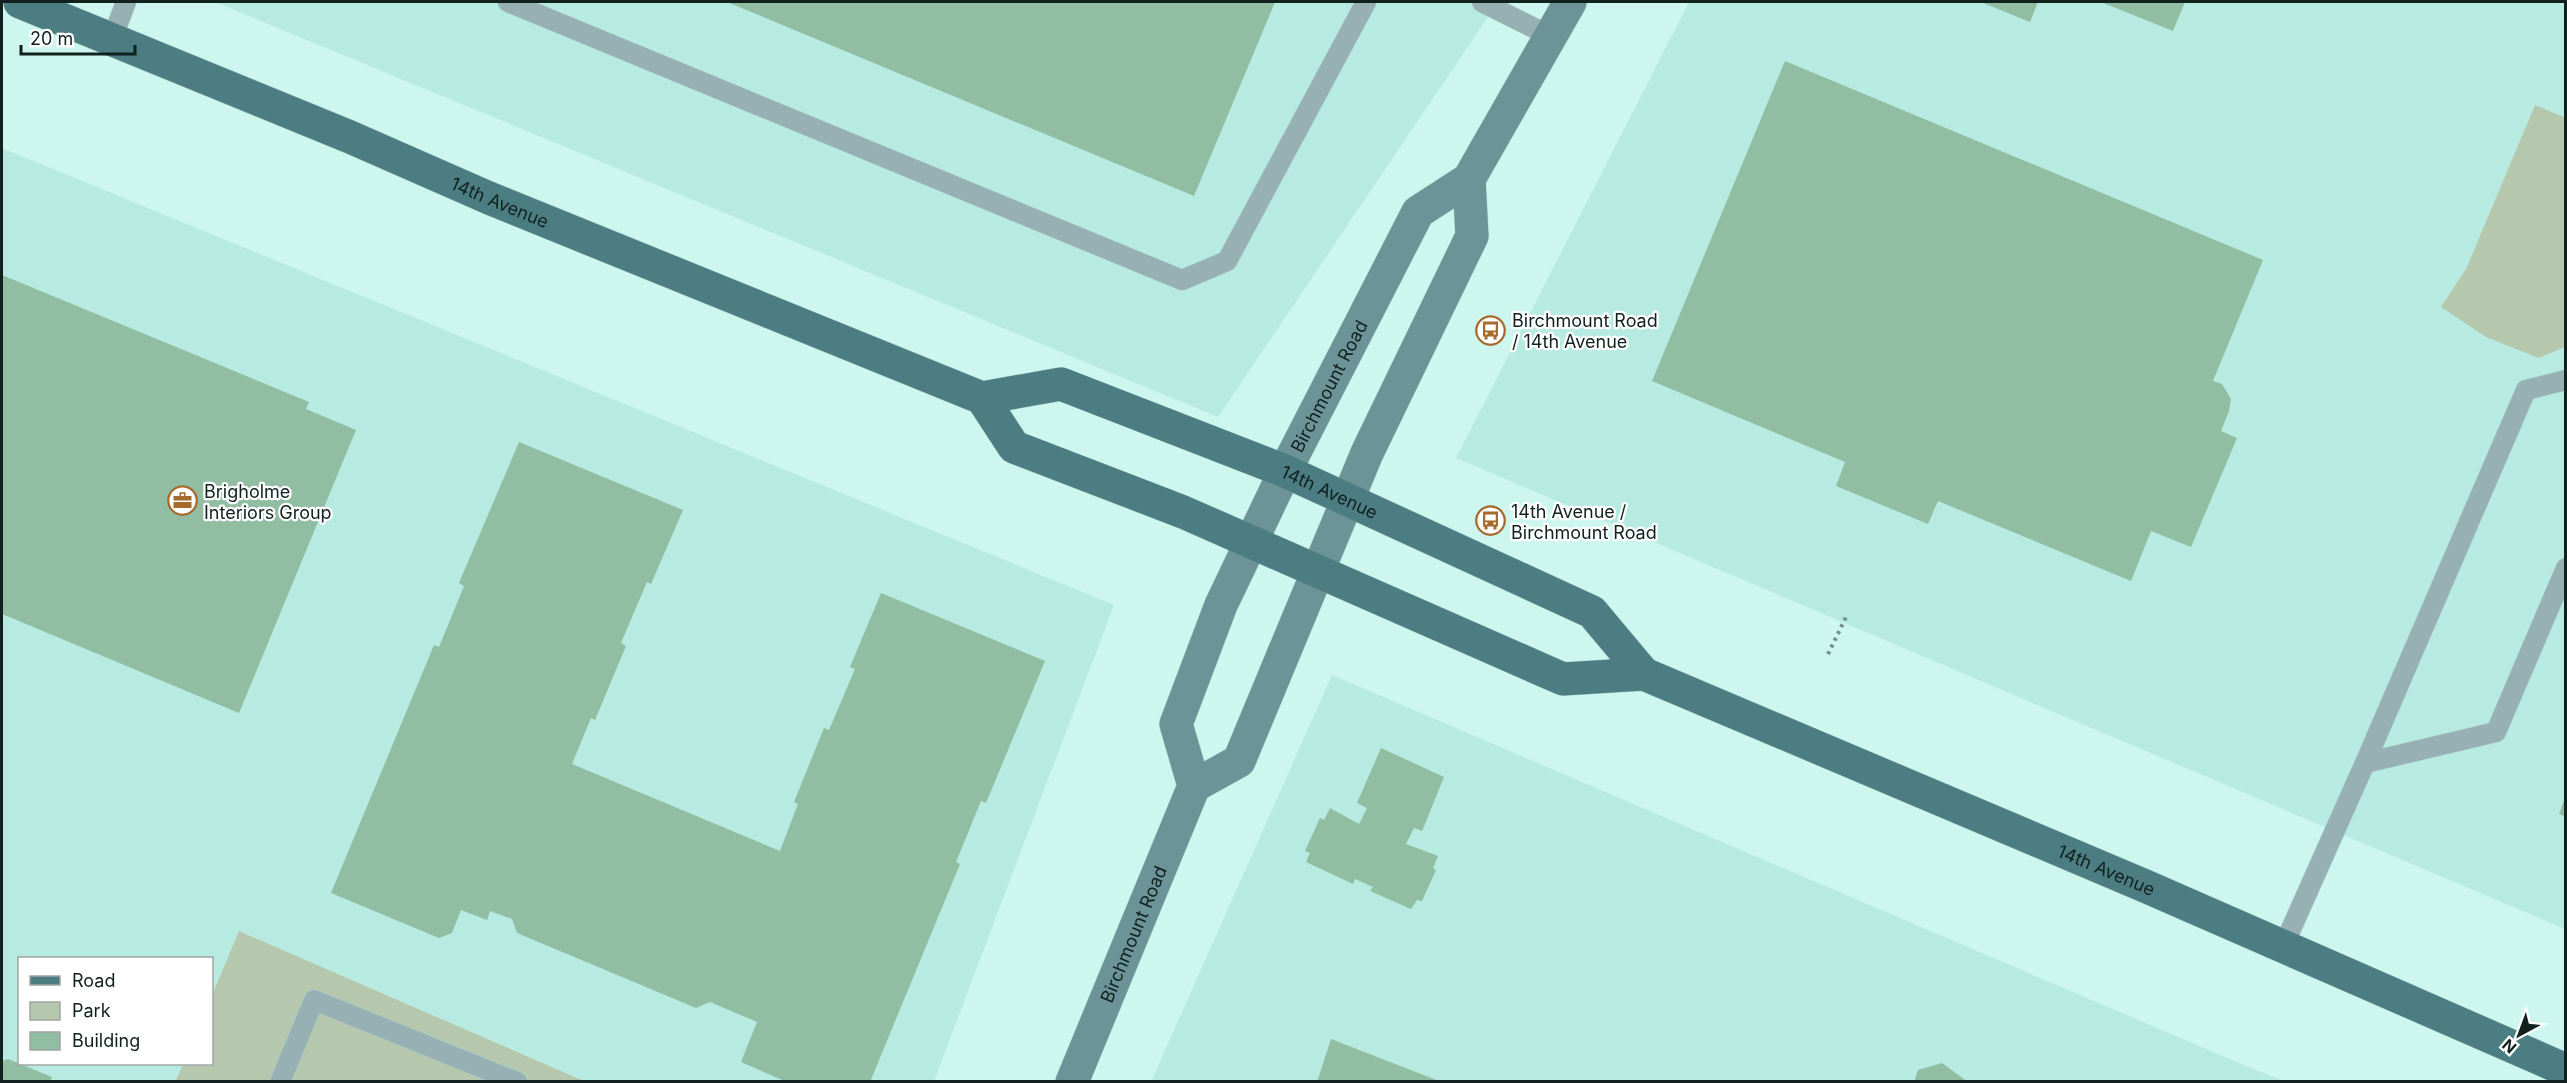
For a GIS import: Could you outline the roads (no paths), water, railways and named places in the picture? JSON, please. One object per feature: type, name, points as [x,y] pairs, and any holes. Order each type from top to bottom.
[{"type":"main road","name":"14th Avenue","points":[[20,2],[350,137],[489,198],[982,398],[1062,384],[1286,471],[1592,612],[1644,674]]},
{"type":"main road","name":"Birchmount Road","points":[[1072,1082],[1194,786],[1176,724],[1221,605],[1286,471],[1418,212],[1469,179],[1570,2]]},
{"type":"main road","points":[[1194,786],[1239,761],[1367,453],[1472,236],[1469,179]]},
{"type":"main road","name":"14th Avenue","points":[[982,398],[1014,447],[1183,512],[1251,544],[1317,570],[1563,679],[1644,674],[2565,1070]]},
{"type":"lane","points":[[112,39],[126,2]]},
{"type":"lane","points":[[508,2],[1182,280],[1227,261],[1366,2]]},
{"type":"lane","points":[[1482,2],[1550,36]]},
{"type":"lane","points":[[2283,947],[2526,390],[2565,380]]},
{"type":"lane","points":[[2365,763],[2496,732],[2565,568]]},
{"type":"lane","points":[[280,1082],[314,1000],[517,1082]]},
{"type":"place","name":"Birchmount Road / 14th Avenue","points":[[1491,330]]},
{"type":"place","name":"Brigholme Interiors Group","points":[[183,501]]},
{"type":"place","name":"14th Avenue / Birchmount Road","points":[[1490,521]]}]
